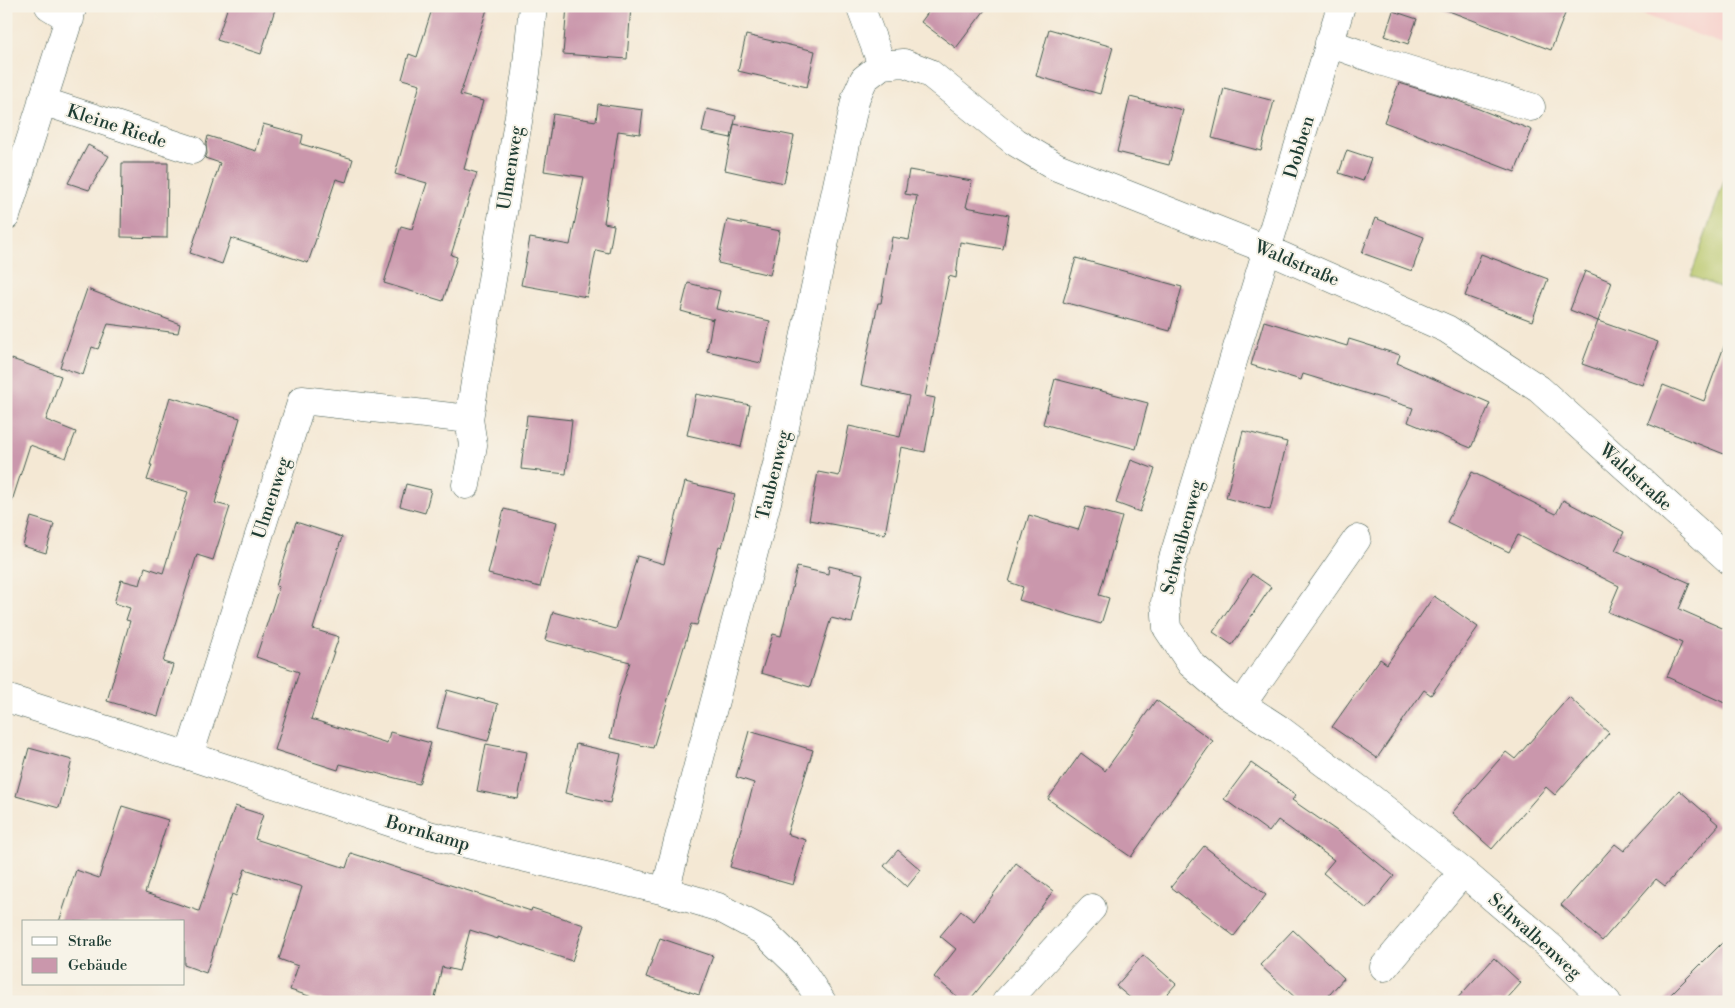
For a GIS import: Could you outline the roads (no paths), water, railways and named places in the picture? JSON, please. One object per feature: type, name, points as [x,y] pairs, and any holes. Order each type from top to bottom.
[{"type":"street","name":"Ulmenweg","points":[[466,484],[473,445],[469,419],[526,73],[533,6]]},
{"type":"street","points":[[860,6],[882,64]]},
{"type":"street","name":"Dobben","points":[[1268,250],[1341,6]]},
{"type":"street","points":[[6,216],[42,101],[64,10]]},
{"type":"street","points":[[1330,43],[1380,61],[1531,107]]},
{"type":"street","name":"Waldstraße","points":[[882,64],[904,63],[928,72],[1014,142],[1058,167],[1268,250],[1447,329],[1539,389],[1729,560]]},
{"type":"street","name":"Taubenweg","points":[[665,891],[777,464],[856,97],[864,79],[882,64]]},
{"type":"street","name":"Kleine Riede","points":[[42,101],[192,150]]},
{"type":"street","name":"Schwalbenweg","points":[[1268,250],[1171,565],[1165,602],[1166,628],[1191,664],[1227,695],[1279,729],[1372,799],[1463,872],[1554,950],[1606,1002]]},
{"type":"street","name":"Ulmenweg","points":[[190,756],[302,400],[469,419]]},
{"type":"street","points":[[1242,704],[1357,539]]},
{"type":"street","name":"Bornkamp","points":[[6,698],[190,756],[428,836],[665,891],[718,907],[763,931],[797,964],[822,1002]]},
{"type":"street","points":[[1384,967],[1463,872]]},
{"type":"street","points":[[1006,1002],[1092,908]]}]
